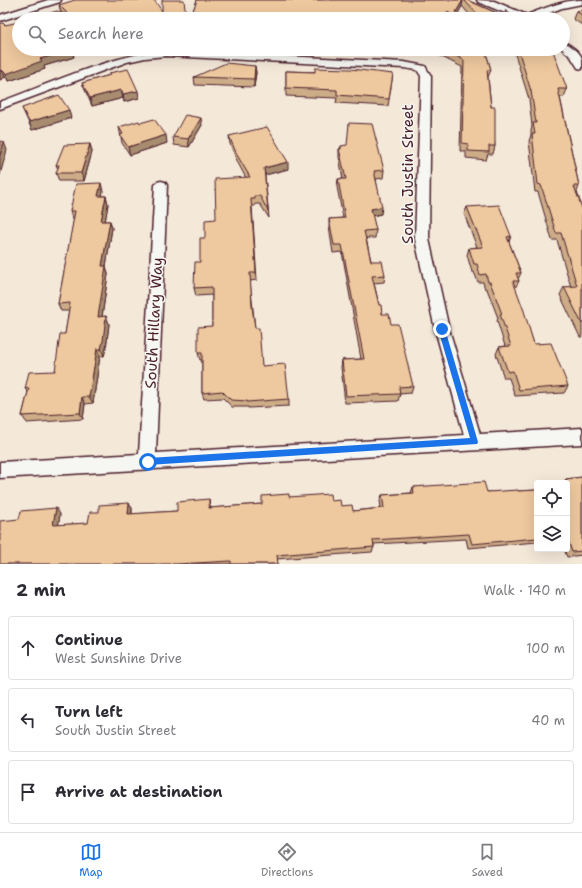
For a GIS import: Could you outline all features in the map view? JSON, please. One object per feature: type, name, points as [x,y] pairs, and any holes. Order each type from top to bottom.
[{"type":"street","points":[[19,12],[57,0]]},
{"type":"street","points":[[481,0],[491,2],[513,12]]},
{"type":"street","points":[[545,12],[559,6],[582,1]]},
{"type":"street","points":[[0,18],[12,14]]},
{"type":"street","points":[[570,51],[575,55],[582,66]]},
{"type":"street","name":"South Justin Street","points":[[0,106],[124,60],[147,56]]},
{"type":"street","name":"South Justin Street","points":[[204,56],[404,65],[421,68],[426,76],[422,239],[442,329],[474,442]]},
{"type":"street","name":"South Hillary Way","points":[[148,462],[161,185]]},
{"type":"street","points":[[0,470],[582,436]]},
{"type":"building","points":[[75,0],[154,0],[162,11],[162,0],[184,0],[185,12],[66,12],[59,5]]},
{"type":"building","points":[[197,0],[463,0],[456,12],[193,12]]},
{"type":"building","points":[[464,0],[494,12],[475,12]]},
{"type":"building","points":[[582,10],[582,15],[576,11]]},
{"type":"building","points":[[3,23],[5,25],[12,24],[12,56],[51,56],[40,59],[42,61],[6,74],[2,70],[0,71],[0,24]]},
{"type":"building","points":[[456,56],[487,56],[491,70],[487,70],[491,107],[495,107],[495,146],[489,146],[489,152],[468,151],[468,144],[462,143],[464,60]]},
{"type":"building","points":[[520,56],[555,56],[567,89],[558,89],[579,186],[574,186],[582,208],[582,324],[564,287],[577,286],[561,233],[556,233],[541,185],[538,184],[532,134],[535,134],[533,123],[536,123],[531,91]]},
{"type":"building","points":[[226,63],[255,66],[254,79],[194,77]]},
{"type":"building","points":[[315,68],[351,69],[393,74],[389,99],[337,95],[337,90],[286,88],[286,71],[315,72]]},
{"type":"building","points":[[128,69],[138,91],[123,94],[121,90],[90,98],[82,83],[110,75],[109,73]]},
{"type":"building","points":[[59,95],[69,110],[29,122],[22,108]]},
{"type":"building","points":[[185,115],[201,118],[188,139],[173,137]]},
{"type":"building","points":[[154,119],[166,135],[128,147],[120,135],[123,134],[119,127],[139,121],[140,123]]},
{"type":"building","points":[[349,123],[372,124],[384,170],[374,171],[382,207],[371,209],[376,230],[364,231],[371,261],[382,261],[385,275],[372,276],[379,305],[381,305],[382,314],[389,314],[391,324],[398,324],[413,386],[399,387],[400,394],[346,396],[342,360],[364,359],[342,245],[334,245],[329,219],[345,218],[338,179],[346,179],[339,149],[341,149],[341,146],[347,145]]},
{"type":"building","points":[[267,127],[288,162],[264,168],[268,211],[260,196],[254,196],[255,199],[251,199],[256,273],[250,273],[252,306],[255,328],[259,328],[262,366],[285,364],[289,399],[247,402],[231,400],[222,391],[202,393],[202,353],[198,353],[198,327],[212,326],[212,287],[194,288],[195,262],[200,262],[200,238],[205,238],[205,220],[216,219],[215,179],[250,177],[237,155],[229,136]]},
{"type":"building","points":[[0,141],[4,142],[0,155]]},
{"type":"building","points":[[90,144],[81,173],[56,173],[59,165],[56,165],[64,145]]},
{"type":"building","points":[[101,183],[98,196],[106,196],[101,221],[110,221],[102,266],[106,266],[98,317],[106,316],[103,341],[101,349],[97,349],[89,397],[82,397],[80,413],[22,416],[29,388],[25,389],[29,372],[55,371],[60,334],[65,334],[70,303],[58,304],[75,211],[70,211],[76,184]]},
{"type":"building","points":[[499,205],[511,236],[507,237],[521,273],[516,273],[519,281],[513,281],[534,344],[551,343],[568,386],[519,390],[513,371],[508,372],[499,347],[511,346],[500,314],[502,314],[486,274],[480,275],[477,264],[474,264],[469,248],[483,247],[467,207]]},
{"type":"building","points":[[582,477],[582,551],[572,552],[570,546],[570,480],[566,479]]},
{"type":"building","points":[[484,482],[487,492],[534,490],[534,538],[472,544],[469,534],[373,540],[374,547],[277,555],[278,564],[231,564],[231,561],[177,564],[0,564],[0,521],[19,519],[21,511],[56,508],[53,525],[88,523],[90,512],[99,512],[99,505],[129,503],[128,514],[177,511],[177,502],[209,499],[209,508],[262,504],[262,496],[289,494],[289,497],[330,494],[331,501],[340,500],[341,506],[352,505],[353,511],[384,508],[382,495],[414,493],[413,487]]},
{"type":"route","points":[[148,462],[474,442],[442,329]]}]
